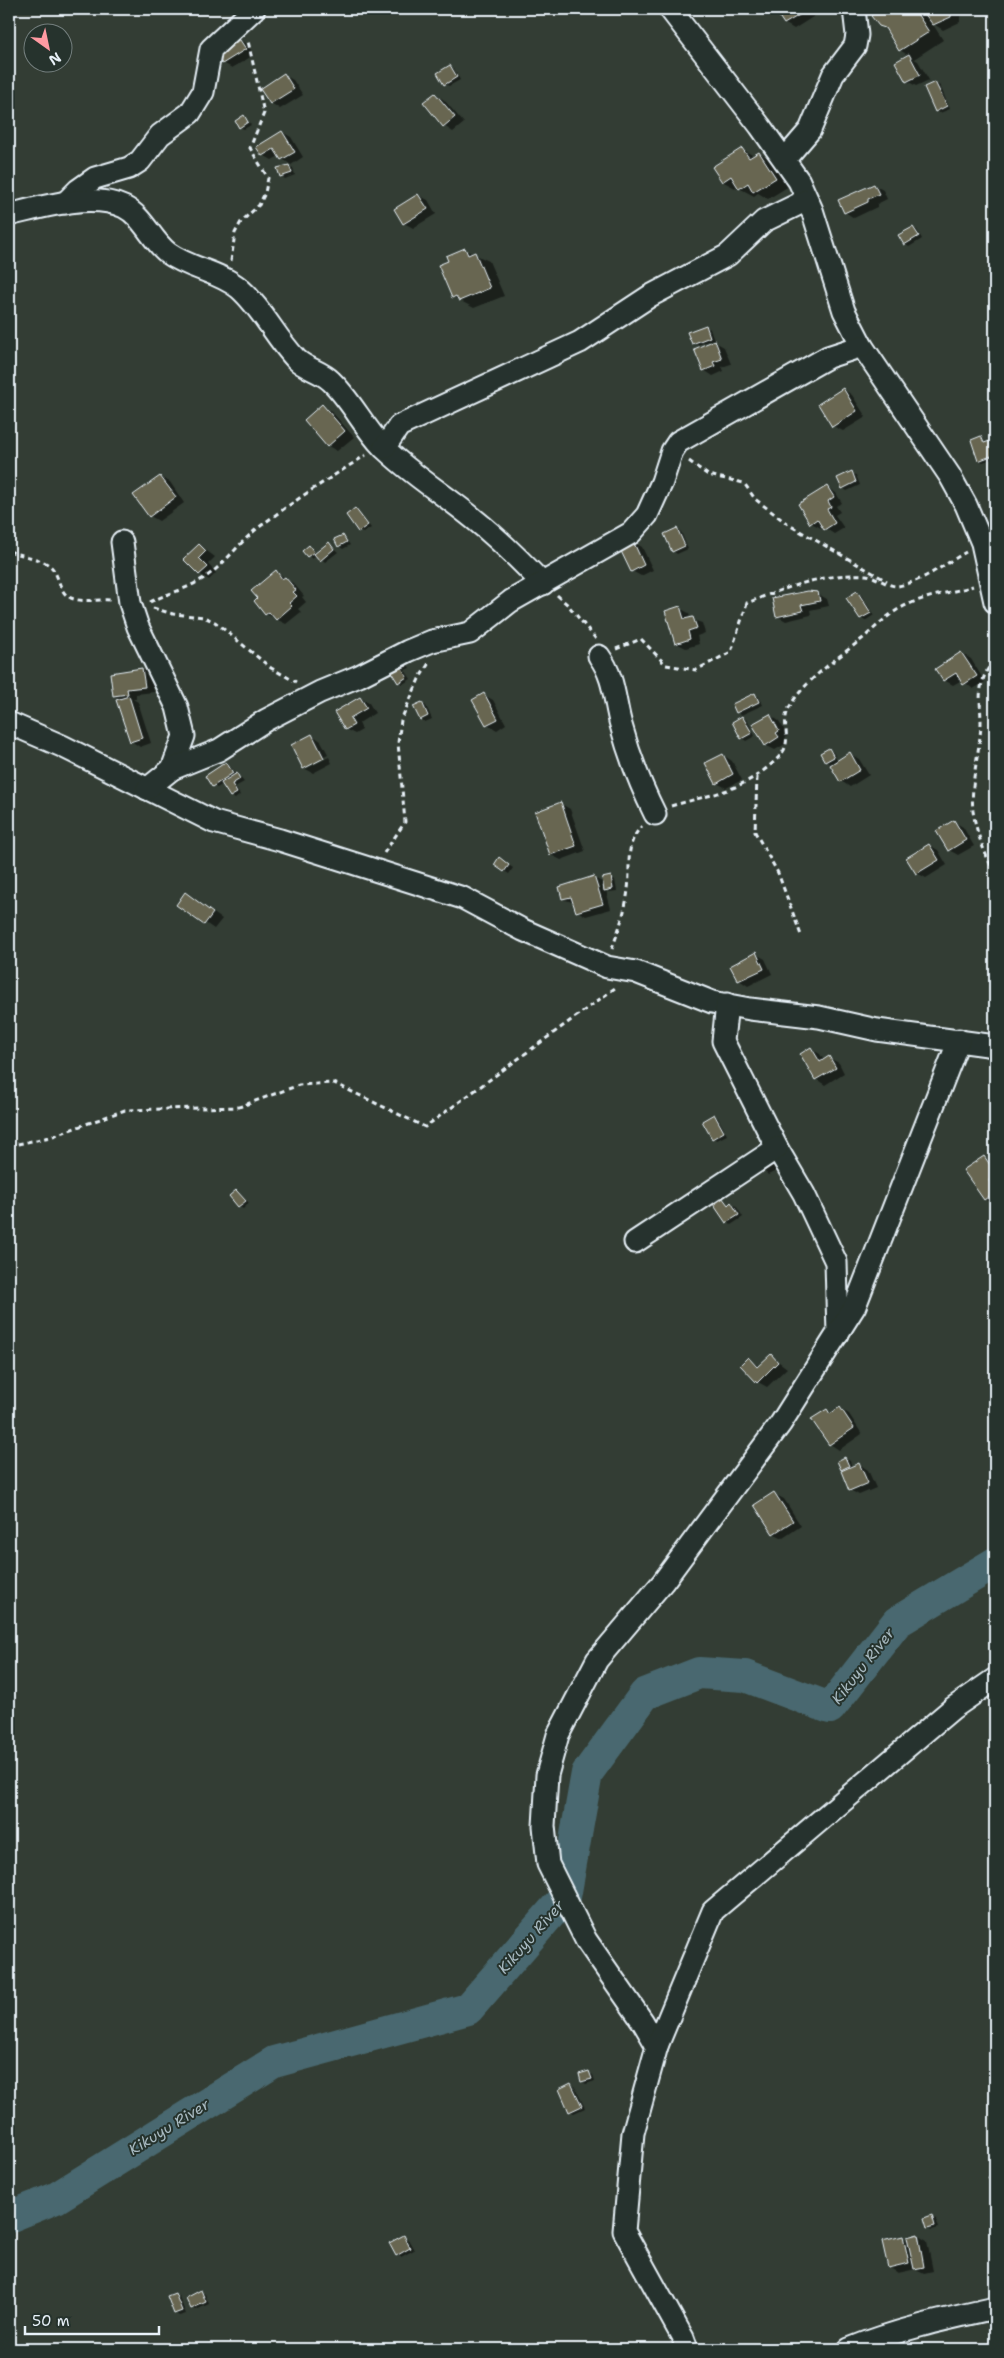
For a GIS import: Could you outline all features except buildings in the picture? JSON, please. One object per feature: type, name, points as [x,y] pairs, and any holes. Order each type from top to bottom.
[{"type":"street","points":[[670,9],[785,159],[807,200],[844,311],[862,346],[950,476],[966,505],[982,543],[995,602]]},
{"type":"street","points":[[785,159],[810,130],[833,74],[855,46],[857,35],[854,9]]},
{"type":"street","points":[[65,203],[78,190],[95,178],[129,168],[140,161],[148,154],[160,135],[190,113],[203,92],[211,49],[248,15]]},
{"type":"street","points":[[383,446],[399,426],[580,342],[650,296],[728,255],[764,221],[807,200]]},
{"type":"street","points":[[9,216],[65,203],[88,201],[124,207],[176,259],[239,288],[257,308],[296,359],[329,378],[340,390],[383,446],[408,469],[474,519],[543,584]]},
{"type":"street","points":[[148,789],[172,769],[219,750],[266,720],[320,692],[359,676],[424,644],[470,633],[511,601],[631,533],[647,515],[676,445],[693,432],[761,396],[828,356],[862,346]]},
{"type":"street","points":[[122,542],[130,603],[138,627],[177,707],[184,736],[172,769]]},
{"type":"street","points":[[603,655],[614,686],[621,725],[640,784],[655,814]]},
{"type":"street","points":[[9,723],[214,822],[280,840],[372,871],[463,898],[523,930],[606,967],[636,972],[712,1002],[820,1017],[877,1030],[995,1046]]},
{"type":"street","points":[[727,1004],[723,1041],[777,1148],[804,1194],[836,1262],[838,1334]]},
{"type":"street","points":[[657,2046],[643,2022],[586,1940],[548,1864],[544,1826],[547,1774],[558,1734],[597,1660],[663,1582],[782,1424],[838,1334],[859,1297],[959,1040]]},
{"type":"street","points":[[634,1242],[777,1148]]},
{"type":"street","points":[[687,2349],[683,2338],[624,2231],[633,2133],[657,2046],[712,1911],[952,1708],[995,1679]]},
{"type":"street","points":[[849,2349],[868,2341],[995,2308]]},
{"type":"path","points":[[228,282],[235,233],[241,222],[259,205],[265,193],[268,178],[250,148],[264,113],[248,15]]},
{"type":"path","points":[[676,445],[700,470],[744,483],[755,499],[789,525],[852,559],[896,586]]},
{"type":"path","points":[[320,692],[271,668],[214,622],[204,617],[157,611],[148,604],[166,594],[184,589],[201,581],[229,558],[257,529],[383,446]]},
{"type":"path","points":[[543,584],[568,605],[603,655],[641,639],[666,665],[696,670],[731,652],[747,603],[782,590],[839,576],[868,575],[896,586],[916,581],[982,543]]},
{"type":"path","points":[[9,551],[48,564],[54,569],[64,593],[70,598],[130,603]]},
{"type":"path","points":[[606,967],[624,911],[628,888],[630,846],[634,834],[655,814],[667,807],[723,793],[757,776],[776,760],[784,749],[786,736],[784,722],[790,706],[832,662],[897,610],[930,596],[990,581]]},
{"type":"path","points":[[372,871],[405,822],[398,743],[401,720],[418,679],[431,661]]},
{"type":"path","points":[[995,661],[989,666],[983,681],[980,700],[979,740],[972,786],[974,813],[984,851],[995,873]]},
{"type":"path","points":[[757,776],[756,832],[778,873],[801,935]]},
{"type":"path","points":[[9,1146],[50,1137],[125,1110],[239,1107],[299,1085],[325,1083],[334,1083],[425,1127],[636,972]]},
{"type":"waterway","name":"Kikuyu River","points":[[9,2217],[56,2198],[274,2062],[468,2009],[565,1897],[587,1773],[645,1694],[699,1673],[745,1676],[830,1708],[897,1622],[995,1563]]}]
